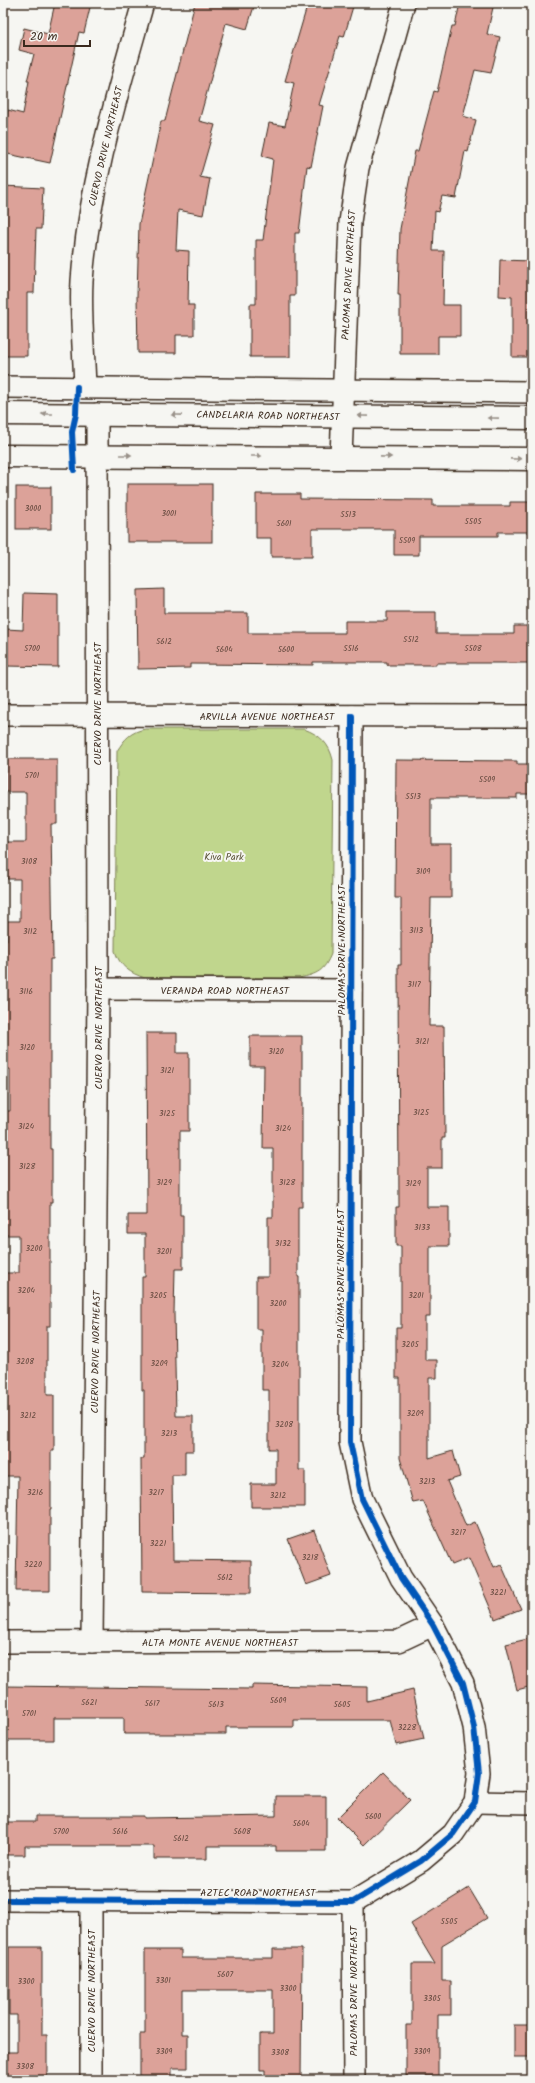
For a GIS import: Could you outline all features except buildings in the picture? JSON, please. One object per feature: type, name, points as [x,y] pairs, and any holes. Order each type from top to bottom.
[{"type":"main road","name":"CANDELARIA ROAD NORTHEAST","points":[[3,414],[532,418]]},
{"type":"main road","points":[[3,456],[98,455],[532,459]]},
{"type":"street","name":"CUERVO DRIVE NORTHEAST","points":[[86,387],[82,283],[87,229],[94,184],[109,122],[143,3]]},
{"type":"street","name":"PALOMAS DRIVE NORTHEAST","points":[[341,457],[350,222],[358,168],[404,3]]},
{"type":"street","points":[[3,387],[532,392]]},
{"type":"street","name":"CUERVO DRIVE NORTHEAST","points":[[92,1642],[98,990],[97,414]]},
{"type":"street","name":"ARVILLA AVENUE NORTHEAST","points":[[3,715],[532,716]]},
{"type":"street","name":"PALOMAS DRIVE NORTHEAST","points":[[352,716],[350,1442],[362,1499],[401,1578],[433,1625],[464,1683],[474,1727],[479,1773],[475,1802]]},
{"type":"street","name":"VERANDA ROAD NORTHEAST","points":[[98,990],[351,990]]},
{"type":"street","name":"ALTA MONTE AVENUE NORTHEAST","points":[[3,1642],[399,1641],[433,1625]]},
{"type":"street","points":[[353,1902],[421,1861],[453,1834],[475,1802],[532,1803]]},
{"type":"street","name":"AZTEC ROAD NORTHEAST","points":[[3,1900],[91,1902],[353,1902]]},
{"type":"street","name":"CUERVO DRIVE NORTHEAST","points":[[91,1902],[91,2080]]},
{"type":"street","name":"PALOMAS DRIVE NORTHEAST","points":[[353,1902],[354,2080]]},
{"type":"green space","name":"Kiva Park","points":[[145,729],[304,729],[315,734],[326,744],[333,760],[331,954],[326,964],[320,971],[299,978],[145,978],[126,969],[117,957],[115,951],[117,751],[129,736]]},
{"type":"cycle path","points":[[74,470],[72,432],[76,414],[77,387]]},
{"type":"cycle path","points":[[3,1900],[353,1902],[421,1861],[453,1834],[475,1802],[479,1773],[474,1727],[463,1683],[433,1625],[401,1578],[362,1499],[350,1442],[352,716]]}]
